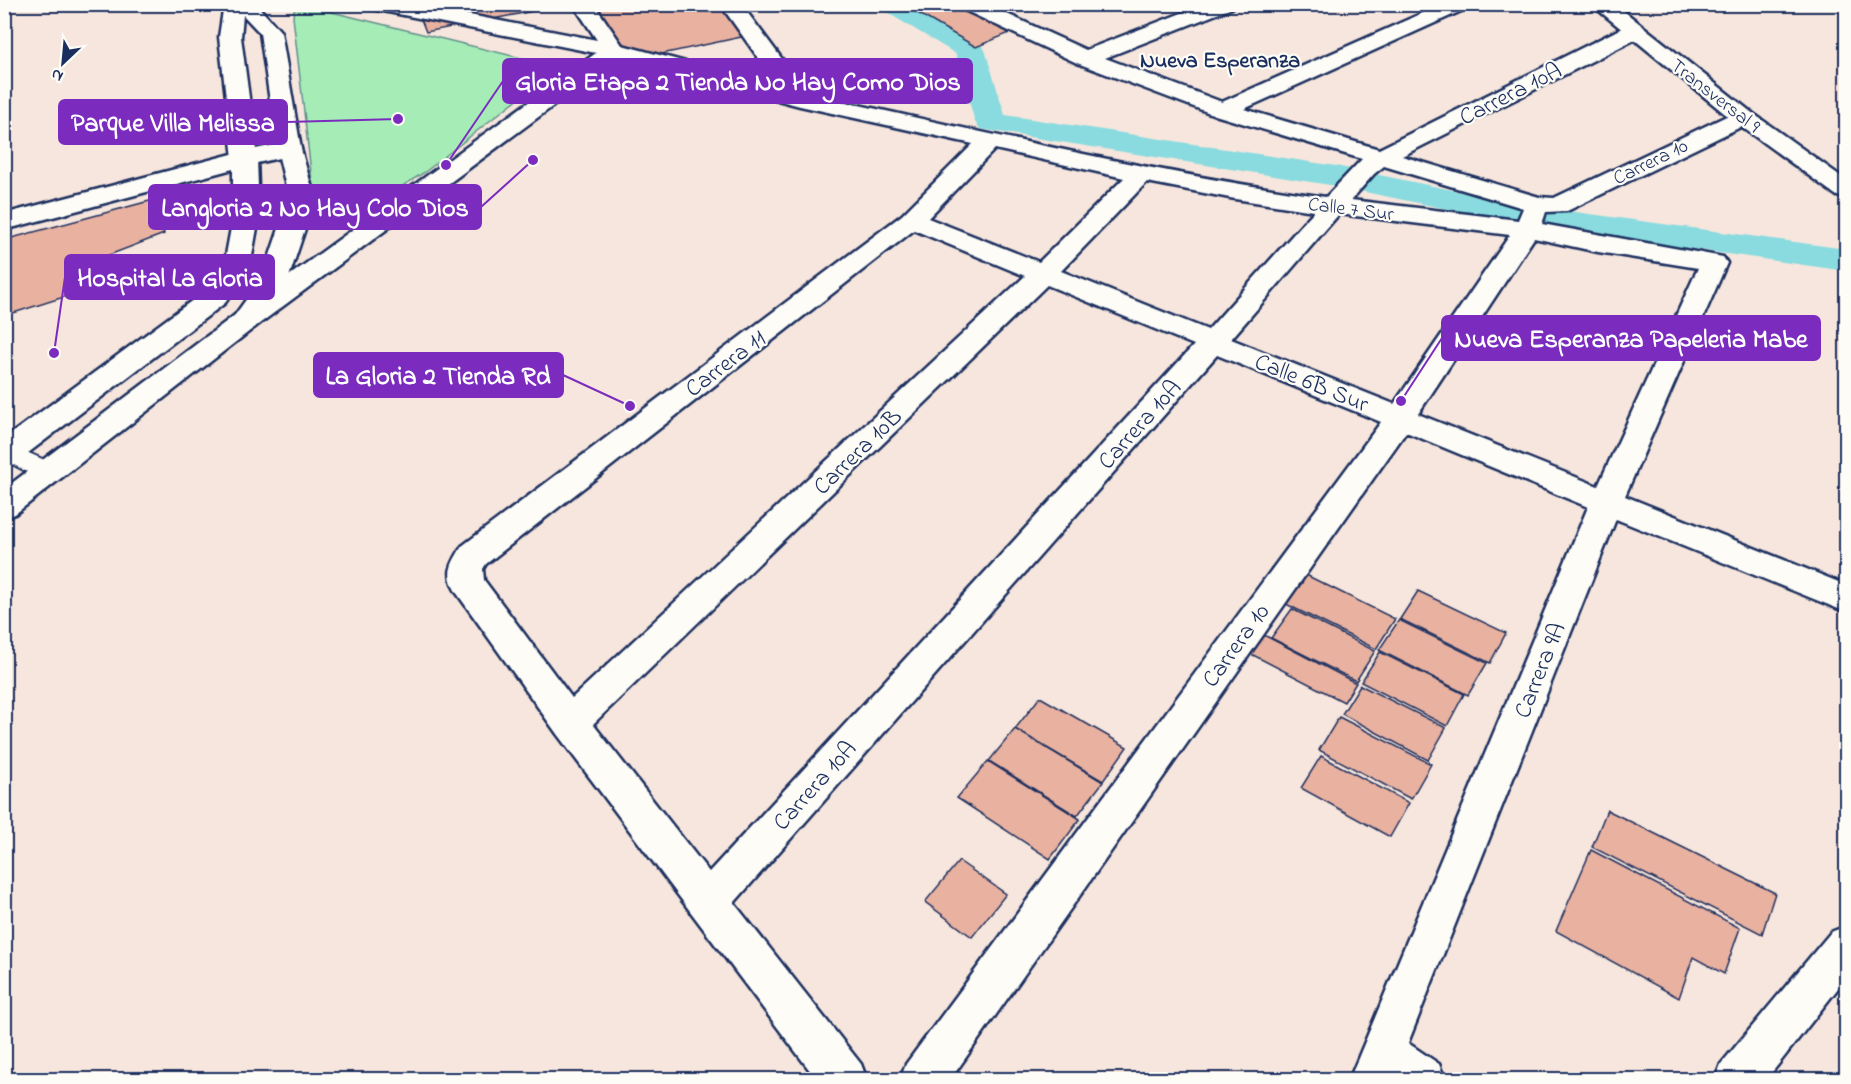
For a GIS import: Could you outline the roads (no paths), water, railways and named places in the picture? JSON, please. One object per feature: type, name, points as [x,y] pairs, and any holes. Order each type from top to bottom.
[{"type":"street","points":[[6,452],[215,297],[237,267],[246,217],[246,158],[230,37],[234,4]]},
{"type":"street","points":[[244,4],[270,32],[289,149],[302,199],[276,278],[245,321]]},
{"type":"street","name":"Calle 7 Sur","points":[[378,4],[614,50],[800,99],[1140,174],[1235,192],[1340,198],[1537,215]]},
{"type":"street","points":[[4,506],[245,321],[614,50],[583,4]]},
{"type":"street","points":[[730,4],[800,99]]},
{"type":"street","points":[[1085,58],[1225,4]]},
{"type":"street","points":[[1223,110],[1461,4]]},
{"type":"street","name":"Transversal 9","points":[[1600,4],[1743,117],[1842,191]]},
{"type":"street","name":"Calle 7 Sur","points":[[974,6],[1085,58],[1373,163],[1537,215],[1598,244],[1714,263]]},
{"type":"street","name":"Carrera 10A","points":[[709,902],[1373,163],[1634,31]]},
{"type":"street","name":"Carrera 10","points":[[922,1080],[1400,418],[1537,215],[1743,117]]},
{"type":"street","name":"Carrera 11","points":[[570,723],[468,583],[466,569],[474,555],[912,220],[990,141]]},
{"type":"street","points":[[4,222],[246,158],[289,149]]},
{"type":"street","name":"Carrera 10B","points":[[570,723],[1044,273],[1140,174]]},
{"type":"street","name":"Calle 6B Sur","points":[[912,220],[1846,599]]},
{"type":"street","name":"Carrera 9A","points":[[1377,1066],[1607,501],[1714,263]]},
{"type":"street","points":[[570,723],[845,1080]]},
{"type":"street","points":[[1737,1080],[1846,946]]},
{"type":"street","points":[[1377,1066],[1423,1080]]},
{"type":"lane","points":[[6,452],[50,472]]},
{"type":"waterway","points":[[893,4],[970,50],[991,122],[1336,176],[1524,215],[1846,260]]},
{"type":"place","name":"Parque Villa Melissa","points":[[398,119]]},
{"type":"place","name":"Langloria 2 No Hay Colo Dios","points":[[533,160]]},
{"type":"place","name":"Gloria Etapa 2 Tienda No Hay Como Dios","points":[[446,165]]},
{"type":"place","name":"Hospital La Gloria","points":[[54,353]]},
{"type":"place","name":"Nueva Esperanza Papeleria Mabe","points":[[1401,401]]},
{"type":"place","name":"La Gloria 2 Tienda Rd","points":[[630,406]]},
{"type":"district","name":"Nueva Esperanza","points":[[1220,59]]}]
